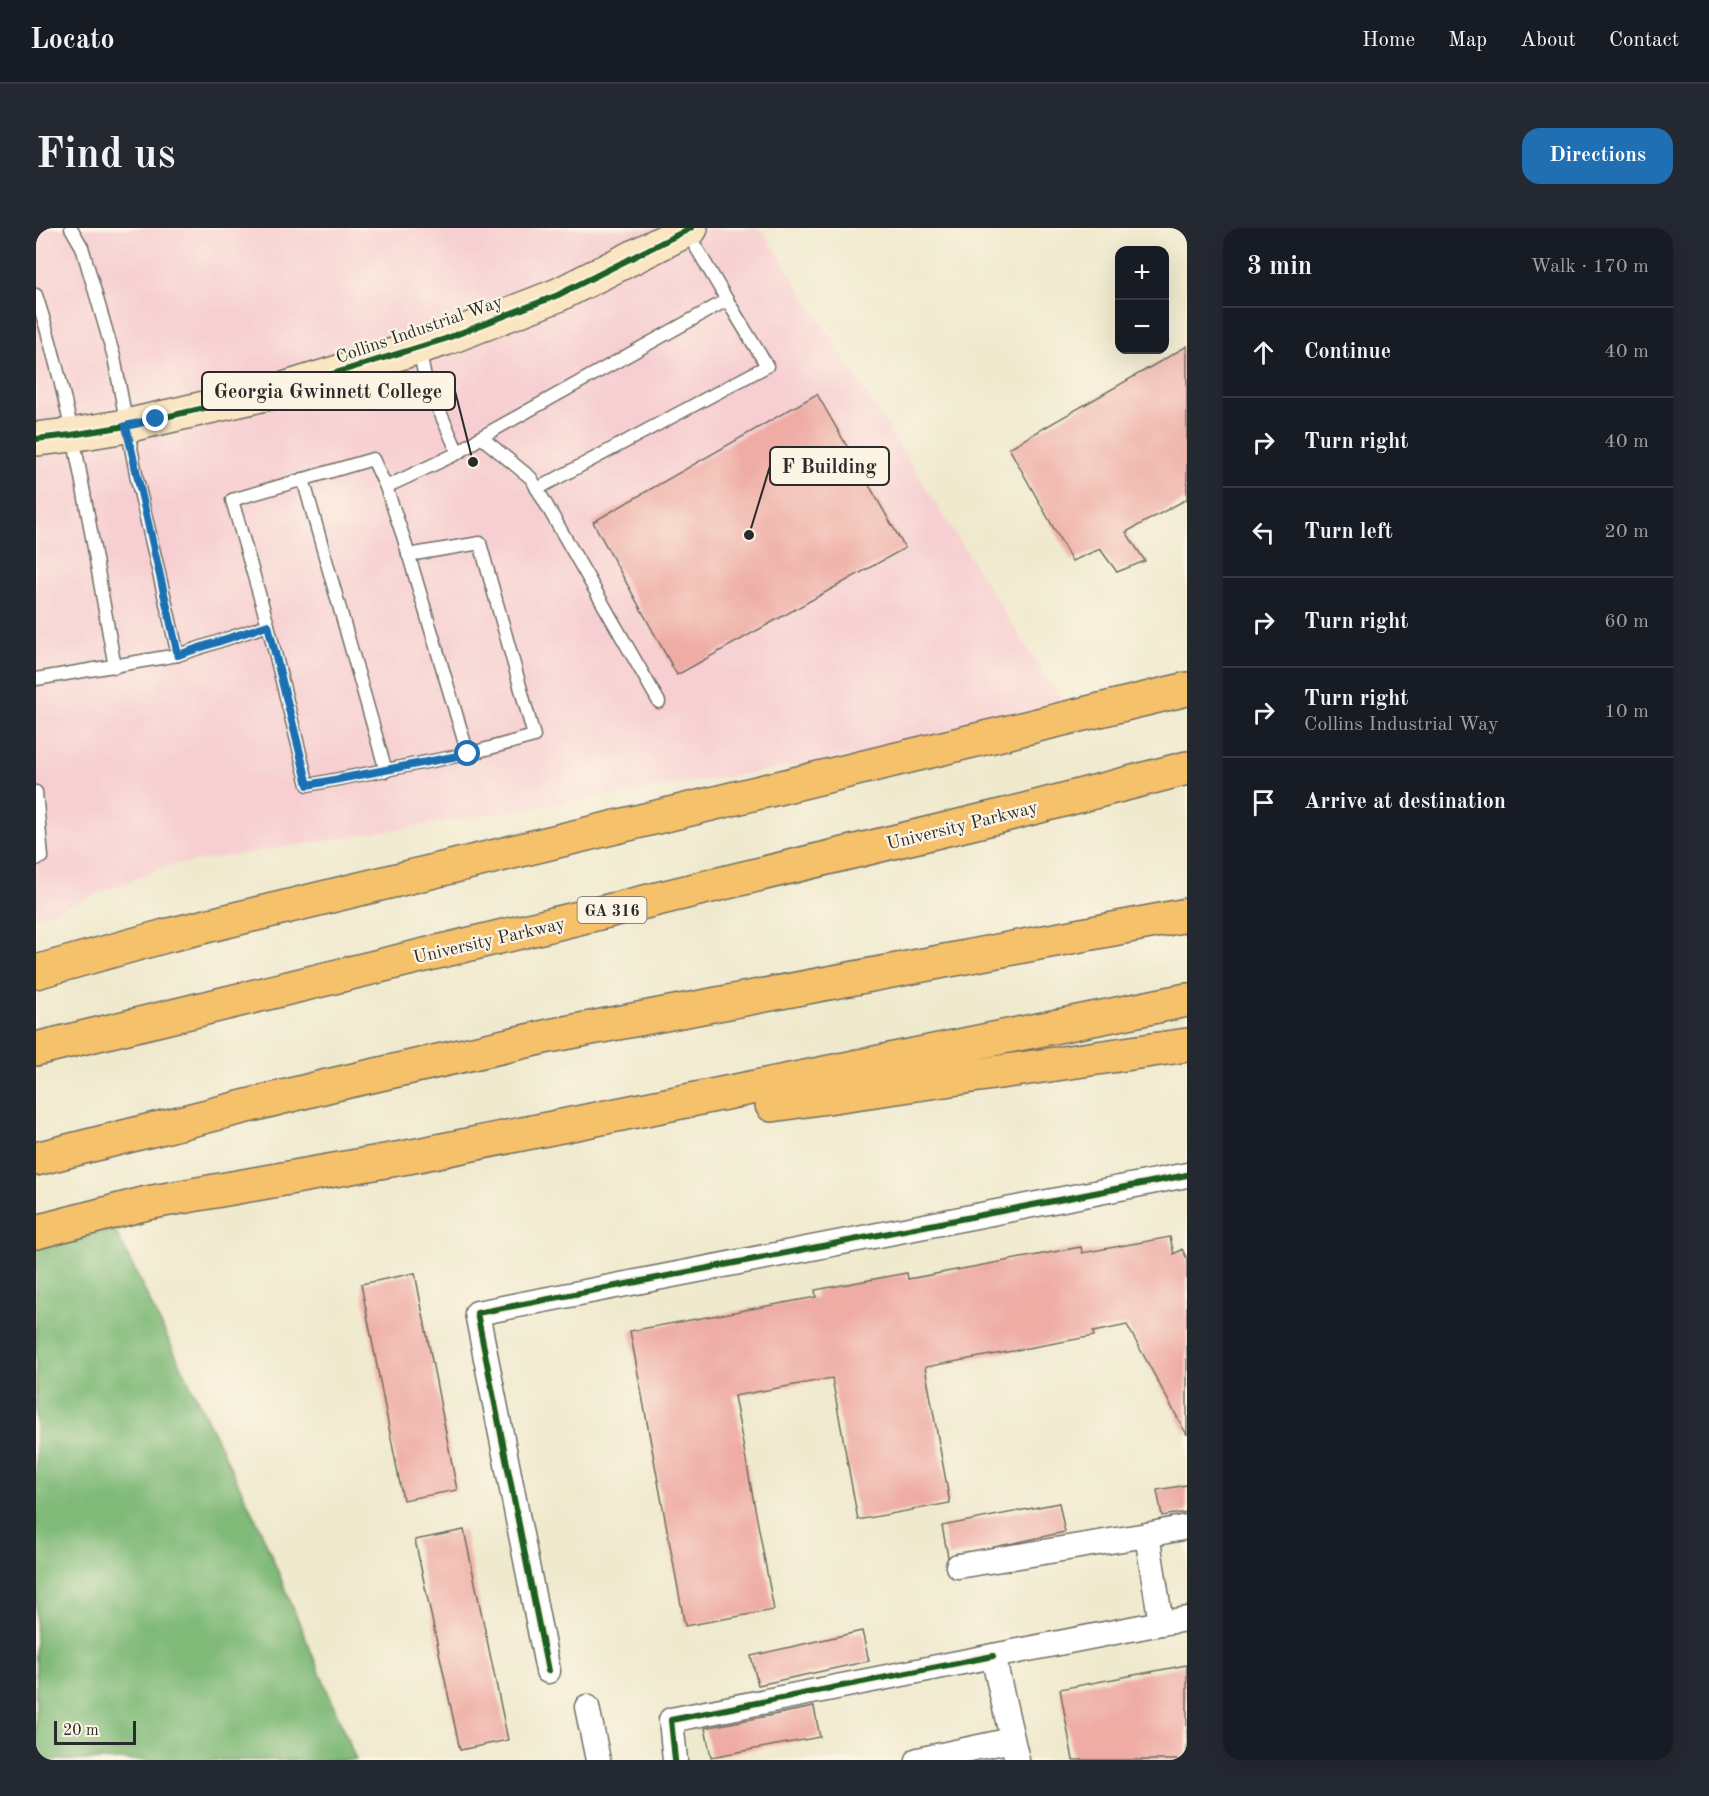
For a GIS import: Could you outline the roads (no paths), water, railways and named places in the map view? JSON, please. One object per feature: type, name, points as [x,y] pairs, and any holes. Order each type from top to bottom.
[{"type":"highway","points":[[36,972],[165,936],[1187,689]]},
{"type":"highway","name":"University Parkway","points":[[36,1049],[982,820],[1187,768]]},
{"type":"highway","points":[[36,1159],[327,1086],[549,1036],[1187,915]]},
{"type":"highway","points":[[36,1232],[147,1203],[408,1157],[1187,1000]]},
{"type":"highway","points":[[408,1157],[1187,1045]]},
{"type":"street","name":"Collins Industrial Way","points":[[36,439],[126,426],[274,392],[445,339],[558,295],[689,230]]},
{"type":"street","points":[[549,1671],[477,1313],[1187,1175]]},
{"type":"street","points":[[958,1566],[1187,1527]]},
{"type":"street","points":[[1147,1535],[1161,1623]]},
{"type":"street","points":[[675,1760],[671,1720],[1161,1623],[1187,1620]]},
{"type":"street","points":[[918,1760],[1014,1750],[993,1656]]},
{"type":"street","points":[[586,1707],[598,1760]]},
{"type":"lane","points":[[71,228],[81,247],[114,357],[126,426],[178,655]]},
{"type":"lane","points":[[537,489],[767,366],[727,300],[689,230]]},
{"type":"lane","points":[[36,295],[51,341],[71,435],[115,667]]},
{"type":"lane","points":[[386,487],[458,453],[481,437],[727,300]]},
{"type":"lane","points":[[419,347],[425,378],[458,453]]},
{"type":"lane","points":[[481,437],[531,478],[659,702]]},
{"type":"lane","points":[[408,555],[480,543],[534,736],[468,754],[308,785],[268,625],[232,500],[373,459],[386,487],[408,555],[468,754]]},
{"type":"lane","points":[[303,479],[386,771]]},
{"type":"lane","points":[[36,679],[178,655],[268,625]]},
{"type":"lane","points":[[36,792],[42,858],[36,859]]},
{"type":"place","name":"Georgia Gwinnett College","points":[[473,462]]},
{"type":"place","name":"F Building","points":[[749,535]]}]
